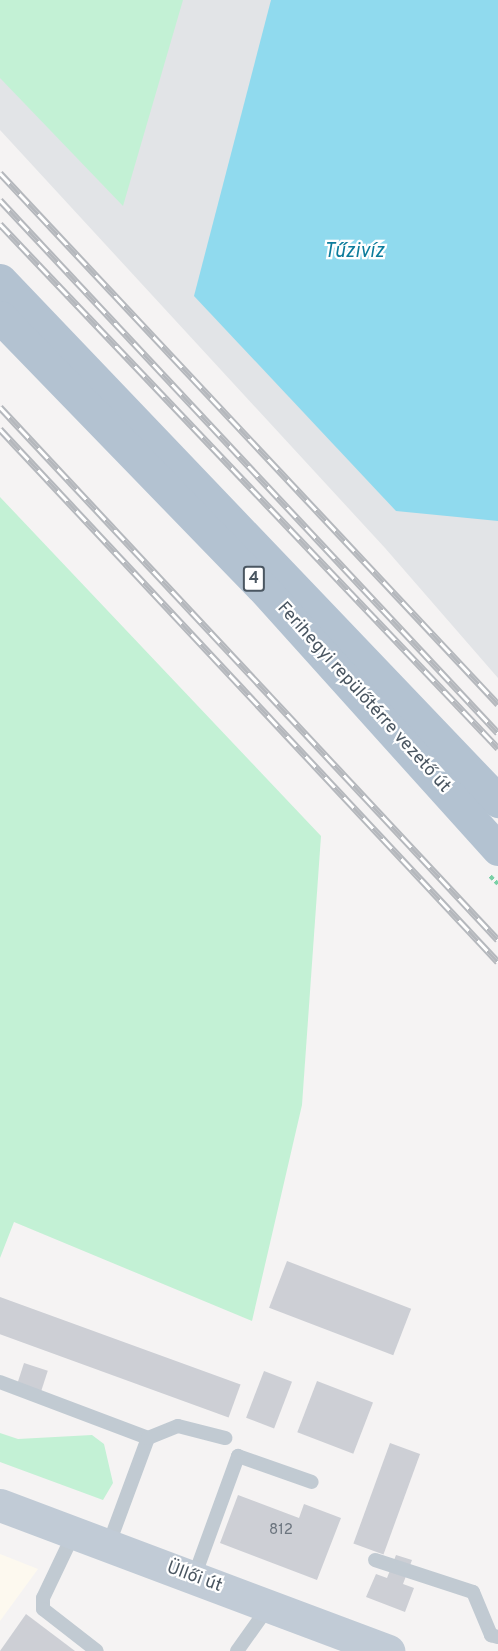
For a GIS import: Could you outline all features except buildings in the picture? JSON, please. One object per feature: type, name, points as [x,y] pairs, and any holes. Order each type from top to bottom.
[{"type":"main road","name":"Ferihegyi repülőtérre vezető út","points":[[0,280],[498,801]]},
{"type":"main road","name":"Ferihegyi repülőtérre vezető út","points":[[0,317],[261,586],[498,849]]},
{"type":"main road","name":"Üllői út","points":[[0,1505],[389,1651]]},
{"type":"lane","points":[[423,764],[463,797],[498,835]]},
{"type":"lane","points":[[0,1382],[148,1438],[178,1426],[225,1438]]},
{"type":"lane","points":[[108,1546],[148,1438]]},
{"type":"lane","points":[[194,1577],[238,1456],[312,1482]]},
{"type":"lane","points":[[74,1533],[43,1598],[43,1609],[98,1651]]},
{"type":"lane","points":[[375,1560],[473,1593],[491,1635],[498,1638]]},
{"type":"lane","points":[[237,1651],[269,1606]]},
{"type":"shaded area","name":"Tűzivíz","points":[[0,0],[498,0],[498,678],[385,548],[0,130]]},
{"type":"shaded area","points":[[0,1554],[38,1569],[0,1621]]},
{"type":"green space","points":[[0,0],[183,0],[123,206],[0,78]]},
{"type":"green space","points":[[0,497],[321,836],[302,1105],[252,1321],[14,1222],[0,1258]]},
{"type":"green space","points":[[0,1433],[18,1439],[92,1435],[104,1444],[113,1483],[103,1500],[0,1462]]},
{"type":"water","name":"Tűzivíz","points":[[271,0],[498,0],[498,521],[396,511],[194,296]]},
{"type":"railway","points":[[0,173],[498,704]]},
{"type":"railway","points":[[0,200],[498,733]]},
{"type":"railway","points":[[0,224],[498,748]]},
{"type":"railway","points":[[0,407],[498,940]]},
{"type":"railway","points":[[0,429],[498,962]]}]
